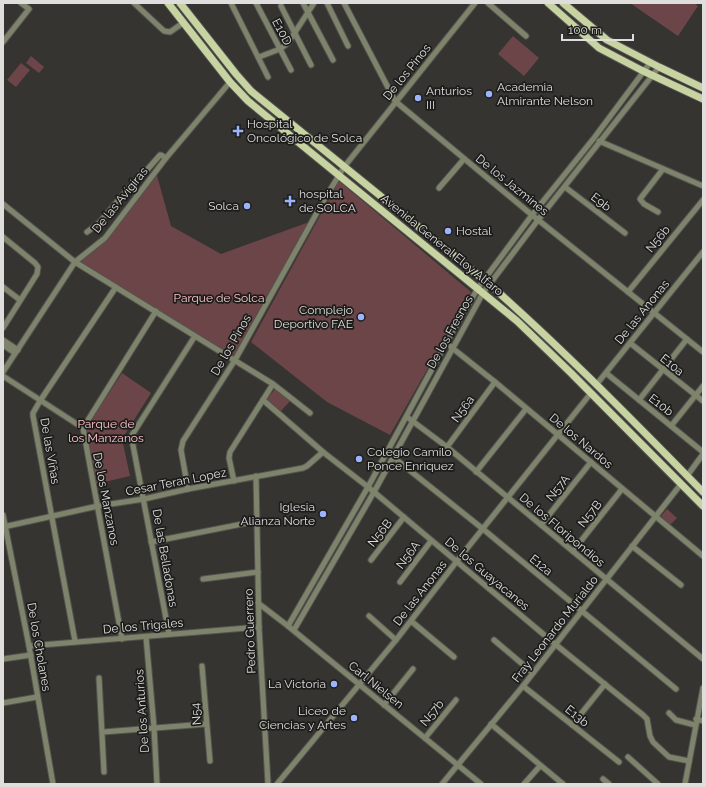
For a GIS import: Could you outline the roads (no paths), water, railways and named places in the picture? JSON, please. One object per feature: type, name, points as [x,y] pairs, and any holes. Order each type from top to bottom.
[{"type":"main road","name":"Avenida General Eloy Alfaro","points":[[168,3],[230,82],[248,101],[481,290],[517,321],[703,506]]},
{"type":"main road","name":"Avenida General Eloy Alfaro","points":[[180,3],[251,91],[487,282],[579,367],[703,492]]},
{"type":"main road","points":[[548,3],[599,48],[703,99]]},
{"type":"main road","points":[[563,3],[607,40],[650,63],[703,88]]},
{"type":"street","points":[[4,38],[29,9],[21,3]]},
{"type":"street","points":[[134,3],[164,31],[170,32],[183,23]]},
{"type":"street","points":[[231,3],[268,77]]},
{"type":"street","name":"E10D","points":[[256,3],[291,70]]},
{"type":"street","points":[[303,3],[333,60]]},
{"type":"street","points":[[259,57],[280,49],[288,43],[314,3]]},
{"type":"street","points":[[327,3],[348,46]]},
{"type":"street","name":"De los Jazmines","points":[[344,3],[395,101],[532,216],[703,352]]},
{"type":"street","name":"De los Pinos","points":[[188,489],[182,450],[183,441],[235,360],[338,175],[395,101],[475,3]]},
{"type":"street","points":[[488,3],[526,36]]},
{"type":"street","points":[[281,6],[311,65]]},
{"type":"street","name":"De los Fresnos","points":[[487,282],[532,216],[594,138],[650,63]]},
{"type":"street","name":"De los Fresnos","points":[[288,626],[368,487],[446,343],[481,290],[659,67]]},
{"type":"street","name":"De las Avigiras","points":[[3,372],[75,262],[105,238],[166,158],[230,82]]},
{"type":"street","points":[[594,138],[703,186]]},
{"type":"street","points":[[87,232],[99,223],[144,170],[146,171],[160,155],[166,158]]},
{"type":"street","points":[[439,188],[464,159]]},
{"type":"street","points":[[658,212],[644,204],[640,199],[663,169]]},
{"type":"street","name":"E9b","points":[[565,186],[625,233]]},
{"type":"street","name":"N56b","points":[[628,292],[703,200]]},
{"type":"street","points":[[3,204],[75,262],[273,384],[310,413]]},
{"type":"street","points":[[3,237],[35,262],[38,267],[37,274],[3,328]]},
{"type":"street","name":"De las Anonas","points":[[596,385],[702,254]]},
{"type":"street","name":"De las Viñas","points":[[75,641],[33,413],[116,286]]},
{"type":"street","points":[[3,287],[20,300]]},
{"type":"street","name":"De los Fresnos","points":[[294,630],[358,521],[413,422],[453,348],[481,290]]},
{"type":"street","points":[[3,376],[82,428],[156,311]]},
{"type":"street","name":"De las Belladonas","points":[[169,634],[132,435],[195,336]]},
{"type":"street","points":[[639,400],[687,339]]},
{"type":"street","points":[[3,340],[17,352]]},
{"type":"street","name":"De los Nardos","points":[[446,343],[495,382],[703,556]]},
{"type":"street","name":"E10a","points":[[630,343],[662,370],[703,401]]},
{"type":"street","points":[[3,345],[17,352]]},
{"type":"street","name":"E10b","points":[[606,373],[703,453]]},
{"type":"street","name":"N56a","points":[[447,447],[495,382]]},
{"type":"street","points":[[234,480],[229,458],[230,452],[273,384]]},
{"type":"street","points":[[671,426],[703,386]]},
{"type":"street","name":"De las Anonas","points":[[280,783],[396,640],[482,529],[591,393]]},
{"type":"street","name":"De los Guayacanes","points":[[264,400],[324,452],[647,719],[651,739],[667,755],[672,759],[689,761]]},
{"type":"street","points":[[476,472],[526,409]]},
{"type":"street","name":"De los Floripondios","points":[[407,417],[447,447],[703,659]]},
{"type":"street","name":"De los Manzanos","points":[[82,428],[122,639]]},
{"type":"street","name":"Cesar Teran Lopez","points":[[4,527],[98,506],[144,499],[234,480],[303,468],[324,452]]},
{"type":"street","points":[[687,476],[703,453]]},
{"type":"street","name":"E12a","points":[[393,457],[676,689]]},
{"type":"street","name":"N57A","points":[[541,525],[591,462]]},
{"type":"street","name":"Pedro Guerrero","points":[[256,476],[258,603],[268,784]]},
{"type":"street","name":"Fray Leonardo Murialdo","points":[[442,784],[523,686],[681,484]]},
{"type":"street","name":"N57B","points":[[573,551],[622,488]]},
{"type":"street","name":"De los Cholanes","points":[[3,514],[4,527],[31,655],[53,784]]},
{"type":"street","points":[[350,517],[358,521]]},
{"type":"street","name":"N56B","points":[[371,560],[404,518]]},
{"type":"street","points":[[151,542],[257,521]]},
{"type":"street","name":"N56A","points":[[400,582],[431,540]]},
{"type":"street","points":[[632,546],[681,585]]},
{"type":"street","points":[[326,560],[332,564]]},
{"type":"street","points":[[203,579],[258,572]]},
{"type":"street","name":"Carl Nielsen","points":[[258,603],[294,630],[481,784]]},
{"type":"street","points":[[369,616],[396,640]]},
{"type":"street","points":[[411,621],[454,657]]},
{"type":"street","name":"De los Trigales","points":[[29,646],[259,627]]},
{"type":"street","name":"De los Anturios","points":[[146,637],[154,727],[157,784]]},
{"type":"street","points":[[494,640],[533,673]]},
{"type":"street","points":[[3,659],[31,655]]},
{"type":"street","name":"N54","points":[[202,666],[210,761]]},
{"type":"street","points":[[384,705],[413,669]]},
{"type":"street","points":[[99,678],[104,772]]},
{"type":"street","points":[[572,725],[605,684]]},
{"type":"street","name":"E13b","points":[[523,686],[619,762]]},
{"type":"street","points":[[685,784],[703,688]]},
{"type":"street","points":[[3,703],[37,697]]},
{"type":"street","name":"N57b","points":[[424,738],[456,700]]},
{"type":"street","points":[[669,713],[676,720],[695,725]]},
{"type":"street","points":[[696,719],[703,721]]},
{"type":"street","points":[[103,732],[206,724]]},
{"type":"street","points":[[492,724],[563,784]]},
{"type":"street","points":[[628,757],[658,784]]},
{"type":"street","points":[[524,784],[540,766]]},
{"type":"street","points":[[603,779],[609,784]]},
{"type":"place","name":"Academia Almirante Nelson","points":[[489,94]]},
{"type":"place","name":"Anturios III","points":[[418,98]]},
{"type":"place","name":"Hospital Oncológico de Solca","points":[[238,131]]},
{"type":"place","name":"hospital de SOLCA","points":[[290,201]]},
{"type":"place","name":"Solca","points":[[247,206]]},
{"type":"place","name":"Hostal","points":[[448,231]]},
{"type":"place","name":"Complejo Deportivo FAE","points":[[361,317]]},
{"type":"place","name":"Colegio Camilo Ponce Enriquez","points":[[359,459]]},
{"type":"place","name":"Iglesia Alianza Norte","points":[[323,514]]},
{"type":"place","name":"La Victoria","points":[[334,684]]},
{"type":"place","name":"Liceo de Ciencias y Artes","points":[[354,718]]},
{"type":"park label","name":"Parque de Solca","points":[[219,298]]},
{"type":"park label","name":"Parque de los Manzanos","points":[[106,431]]}]
